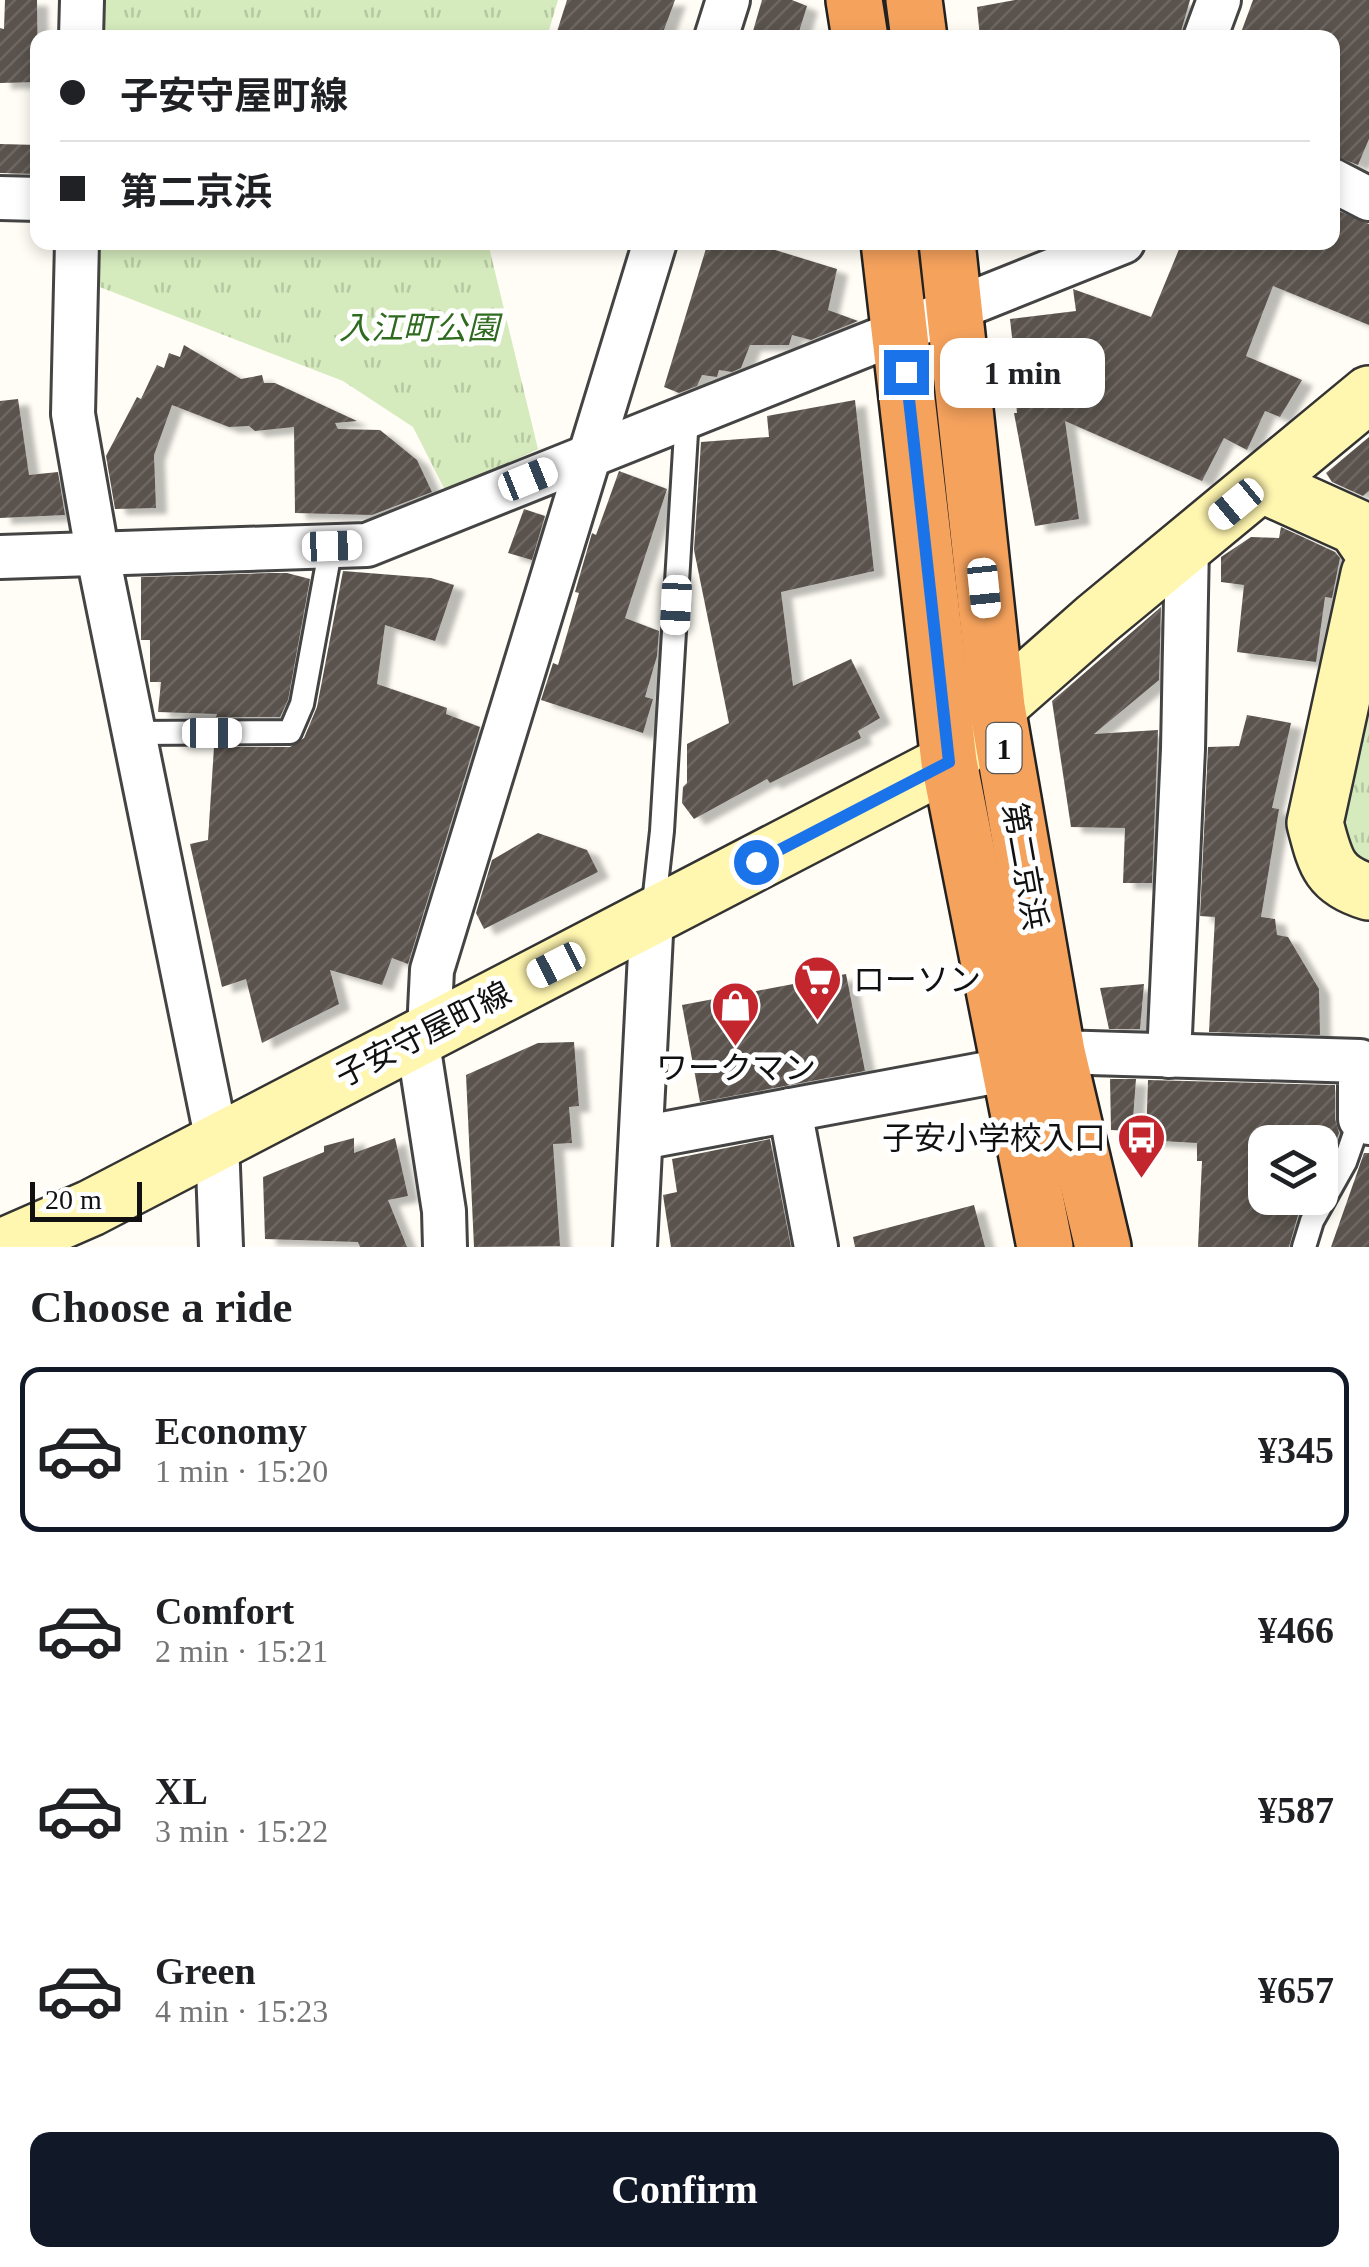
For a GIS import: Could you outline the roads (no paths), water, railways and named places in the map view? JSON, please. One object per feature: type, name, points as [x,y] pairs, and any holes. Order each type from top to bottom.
[{"type":"highway","points":[[854,0],[859,30]]},
{"type":"highway","points":[[914,0],[918,30]]},
{"type":"highway","name":"第二京浜","points":[[890,250],[949,762],[1033,1060],[1103,1247]]},
{"type":"highway","name":"第二京浜","points":[[947,250],[1033,1060],[1045,1247]]},
{"type":"street","points":[[81,30],[82,0]]},
{"type":"street","points":[[719,30],[728,0]]},
{"type":"street","points":[[1209,30],[1219,0]]},
{"type":"street","points":[[1340,184],[1369,199]]},
{"type":"street","points":[[0,198],[30,199]]},
{"type":"street","points":[[77,250],[73,414],[97,551],[217,1141],[221,1247]]},
{"type":"street","points":[[445,1247],[423,1034],[432,970],[653,250]]},
{"type":"street","points":[[0,557],[367,545],[1104,250]]},
{"type":"street","points":[[949,762],[997,706],[1369,394]]},
{"type":"street","points":[[1261,484],[1366,543],[1315,823],[1325,864],[1347,886],[1369,892]]},
{"type":"street","points":[[1169,1056],[1183,749],[1187,545]]},
{"type":"street","name":"子安守屋町線","points":[[2,1247],[91,1208],[949,762]]},
{"type":"street","points":[[636,1247],[652,915]]},
{"type":"street","points":[[641,1138],[1033,1060],[1169,1056],[1360,1060],[1364,1121]]},
{"type":"street","points":[[790,1110],[816,1247]]},
{"type":"lane","points":[[652,915],[662,831],[687,416]]},
{"type":"lane","points":[[134,734],[290,732],[302,704],[332,546]]},
{"type":"lane","points":[[1304,1247],[1312,1220],[1364,1121]]},
{"type":"place","name":"ローソン","points":[[818,1022]]},
{"type":"place","name":"ワークマン","points":[[736,1048]]},
{"type":"place","name":"子安小学校入口","points":[[1141,1180]]},
{"type":"park label","name":"入江町公園","points":[[419,328]]}]
